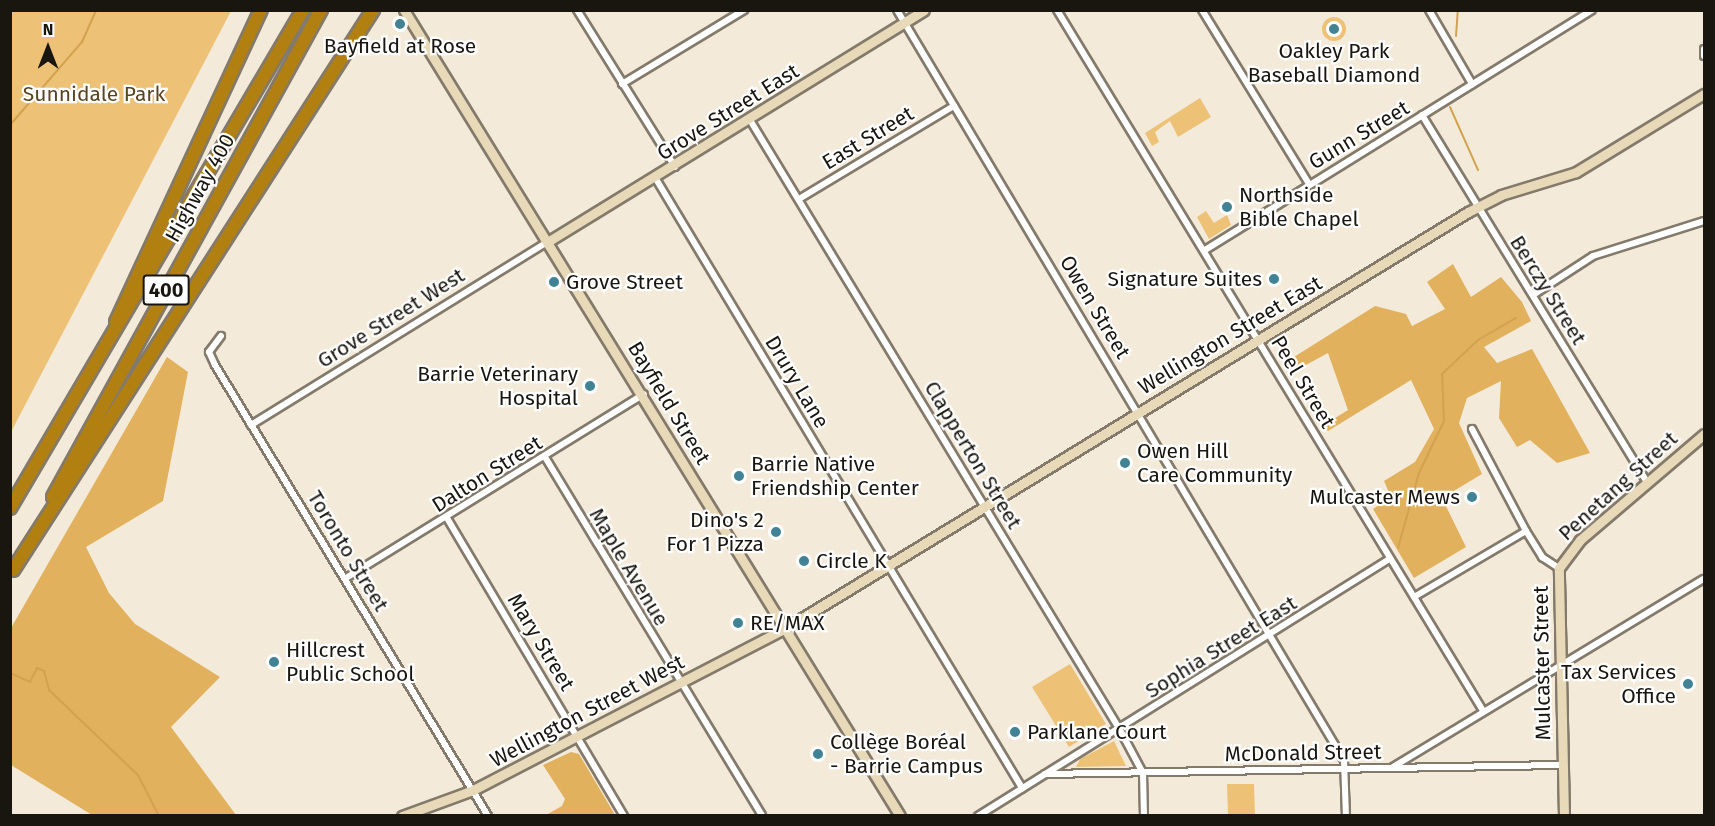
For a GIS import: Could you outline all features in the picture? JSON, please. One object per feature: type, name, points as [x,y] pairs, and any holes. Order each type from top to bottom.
[{"type":"highway","points":[[104,355],[122,307],[261,10]]},
{"type":"highway","name":"Highway 400","points":[[10,508],[104,355],[303,10]]},
{"type":"highway","name":"Highway 400","points":[[12,572],[321,10]]},
{"type":"highway","points":[[12,572],[373,10]]},
{"type":"street","name":"Bayfield Street","points":[[404,10],[644,394],[784,629],[900,816]]},
{"type":"street","points":[[577,10],[675,167]]},
{"type":"street","points":[[622,84],[744,10]]},
{"type":"street","name":"Owen Street","points":[[897,10],[1343,758],[1346,816]]},
{"type":"street","name":"Grove Street East","points":[[549,241],[656,179],[924,10]]},
{"type":"street","name":"Peel Street","points":[[1057,10],[1205,250],[1388,560],[1414,597],[1482,709]]},
{"type":"street","points":[[1202,10],[1309,184]]},
{"type":"street","points":[[1429,10],[1472,84]]},
{"type":"street","name":"Gunn Street","points":[[1205,250],[1592,10]]},
{"type":"street","points":[[1704,49],[1704,56]]},
{"type":"street","name":"Wellington Street East","points":[[784,629],[1477,208],[1501,195],[1576,172],[1704,94]]},
{"type":"street","name":"East Street","points":[[799,198],[954,106]]},
{"type":"street","name":"Berczy Street","points":[[1422,115],[1647,482]]},
{"type":"street","name":"Clapperton Street","points":[[750,120],[1120,730],[1143,773],[1144,816]]},
{"type":"street","name":"Drury Lane","points":[[656,179],[1022,788]]},
{"type":"street","points":[[1533,295],[1593,256],[1704,220]]},
{"type":"street","name":"Grove Street West","points":[[251,425],[549,241]]},
{"type":"street","name":"Toronto Street","points":[[221,336],[212,345],[211,358],[489,816]]},
{"type":"street","name":"Dalton Street","points":[[346,578],[447,518],[644,394]]},
{"type":"street","name":"Mulcaster Street","points":[[1472,429],[1542,557],[1559,568],[1559,666],[1564,816]]},
{"type":"street","name":"Penetang Street","points":[[1559,568],[1580,540],[1704,434]]},
{"type":"street","name":"Maple Avenue","points":[[545,457],[762,816]]},
{"type":"street","name":"Mary Street","points":[[447,518],[579,736],[624,816]]},
{"type":"street","points":[[1414,597],[1526,531]]},
{"type":"street","name":"Sophia Street East","points":[[978,816],[1120,730],[1388,560]]},
{"type":"street","points":[[1392,768],[1482,709],[1559,666],[1704,579]]},
{"type":"street","name":"Wellington Street West","points":[[402,816],[473,790],[784,629]]},
{"type":"street","name":"McDonald Street","points":[[1045,774],[1345,771],[1562,765]]},
{"type":"green space","name":"Sunnidale Park","points":[[10,11],[231,11],[11,432]]},
{"type":"green space","name":"Oakley Park Baseball Diamond","points":[[1334,17],[1342,21],[1346,29],[1342,37],[1334,41],[1326,37],[1322,29],[1326,21]]},
{"type":"green space","points":[[1200,98],[1211,117],[1178,137],[1170,121],[1155,132],[1159,142],[1152,146],[1145,133]]},
{"type":"green space","points":[[1206,211],[1214,223],[1227,215],[1231,225],[1209,239],[1197,217]]},
{"type":"green space","points":[[1070,664],[1106,724],[1069,747],[1032,687]]},
{"type":"green space","points":[[1114,741],[1126,766],[1076,767],[1080,759]]},
{"type":"green space","points":[[1227,784],[1254,784],[1255,815],[1228,815]]},
{"type":"shaded area","points":[[1453,264],[1471,297],[1501,277],[1522,302],[1531,321],[1484,347],[1497,363],[1532,349],[1590,453],[1557,463],[1530,440],[1517,447],[1499,418],[1501,381],[1467,398],[1459,423],[1482,474],[1442,498],[1466,547],[1414,578],[1373,509],[1391,497],[1384,481],[1415,462],[1434,429],[1411,380],[1328,431],[1324,425],[1348,410],[1328,353],[1291,373],[1286,362],[1375,306],[1406,314],[1412,326],[1445,309],[1427,282]]},
{"type":"shaded area","points":[[167,357],[188,372],[163,501],[86,547],[109,593],[135,624],[220,677],[171,727],[236,815],[92,815],[11,765],[11,628]]},
{"type":"shaded area","points":[[571,752],[579,754],[615,815],[546,815],[562,806],[565,799],[543,765]]},
{"type":"waterway","points":[[10,125],[82,42],[96,10]]},
{"type":"waterway","points":[[1456,36],[1458,10]]},
{"type":"waterway","points":[[1450,107],[1478,170]]},
{"type":"waterway","points":[[1398,548],[1419,473],[1444,421],[1442,374],[1478,340],[1516,318]]},
{"type":"waterway","points":[[10,673],[30,682],[37,668],[44,671],[49,690],[138,775],[159,816]]},
{"type":"place","name":"Bayfield at Rose","points":[[400,24]]},
{"type":"place","name":"Oakley Park Baseball Diamond","points":[[1334,29]]},
{"type":"place","name":"Northside Bible Chapel","points":[[1227,207]]},
{"type":"place","name":"Signature Suites","points":[[1274,279]]},
{"type":"place","name":"Grove Street","points":[[554,282]]},
{"type":"place","name":"Barrie Veterinary Hospital","points":[[590,386]]},
{"type":"place","name":"Owen Hill Care Community","points":[[1125,463]]},
{"type":"place","name":"Barrie Native Friendship Center","points":[[739,476]]},
{"type":"place","name":"Mulcaster Mews","points":[[1472,497]]},
{"type":"place","name":"Dino's 2 For 1 Pizza","points":[[776,532]]},
{"type":"place","name":"Circle K","points":[[804,561]]},
{"type":"place","name":"RE/MAX","points":[[738,623]]},
{"type":"place","name":"Hillcrest Public School","points":[[274,662]]},
{"type":"place","name":"Tax Services Office","points":[[1688,684]]},
{"type":"place","name":"Parklane Court","points":[[1015,732]]},
{"type":"place","name":"Collège Boréal - Barrie Campus","points":[[818,754]]}]
